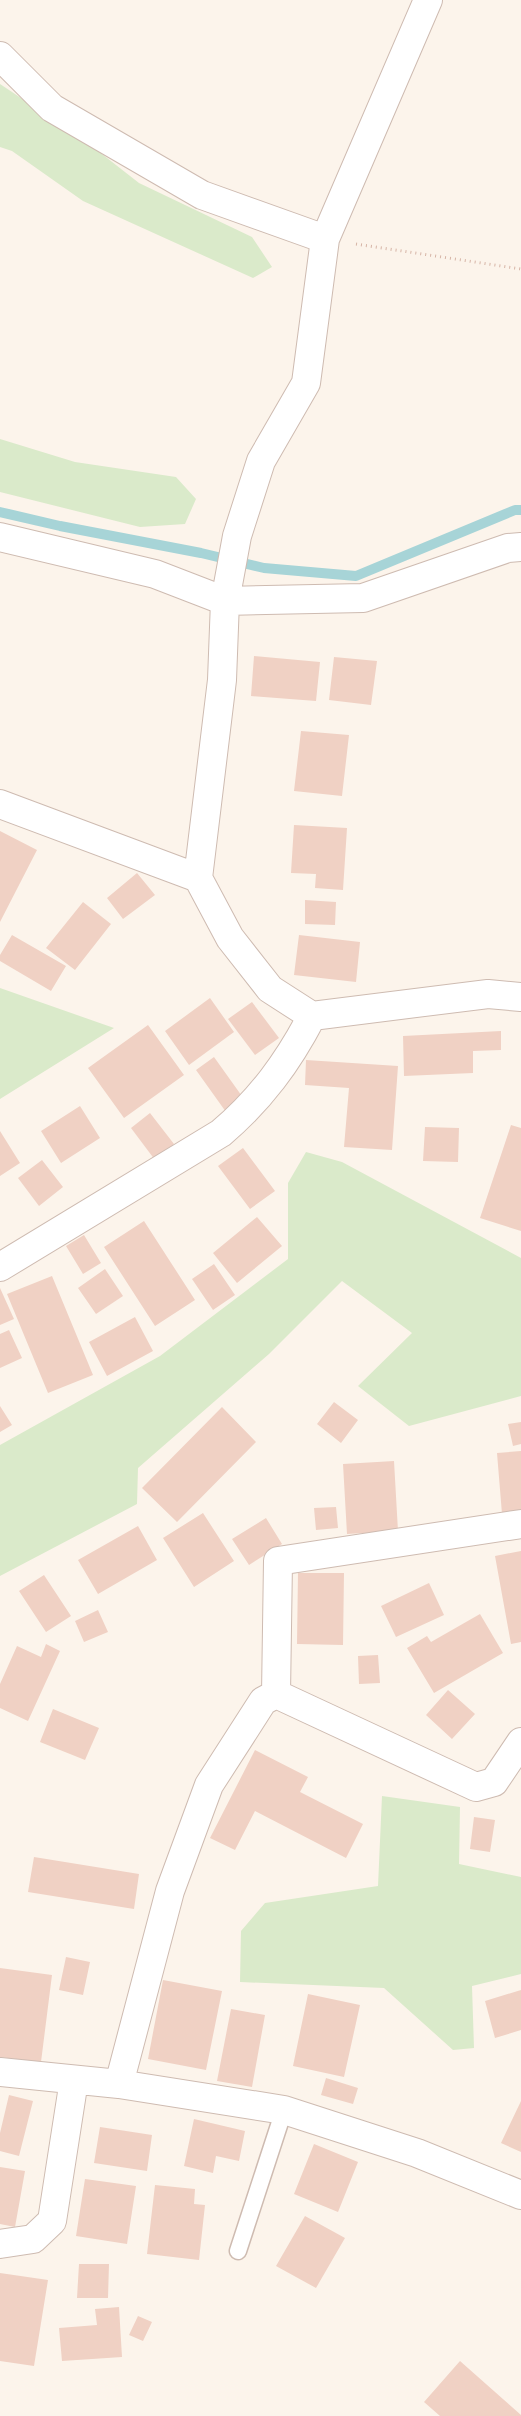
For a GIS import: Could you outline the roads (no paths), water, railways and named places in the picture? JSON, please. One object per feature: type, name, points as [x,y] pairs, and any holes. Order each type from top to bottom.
[{"type":"street","points":[[428,0],[325,239],[306,383],[261,461],[237,536],[225,601],[222,680],[198,878],[230,938],[270,989],[312,1016],[488,994],[521,997]]},
{"type":"street","points":[[0,56],[52,108],[202,196],[325,239]]},
{"type":"street","points":[[0,537],[155,574],[225,601],[363,598],[508,548],[521,547]]},
{"type":"street","points":[[0,804],[198,878]]},
{"type":"street","points":[[0,1267],[220,1133],[248,1110],[292,1055],[312,1016]]},
{"type":"street","points":[[276,1694],[278,1561],[521,1524]]},
{"type":"street","points":[[276,1694],[476,1787],[494,1782],[521,1742]]},
{"type":"street","points":[[120,2084],[170,1891],[209,1785],[263,1701],[276,1694]]},
{"type":"street","points":[[0,2072],[120,2084],[284,2110],[417,2152],[521,2195]]},
{"type":"street","points":[[0,2244],[34,2240],[52,2221],[74,2080]]},
{"type":"lane","points":[[238,2251],[284,2110]]},
{"type":"waterway","points":[[0,512],[60,526],[201,553],[264,568],[356,576],[515,510],[521,510]]}]
